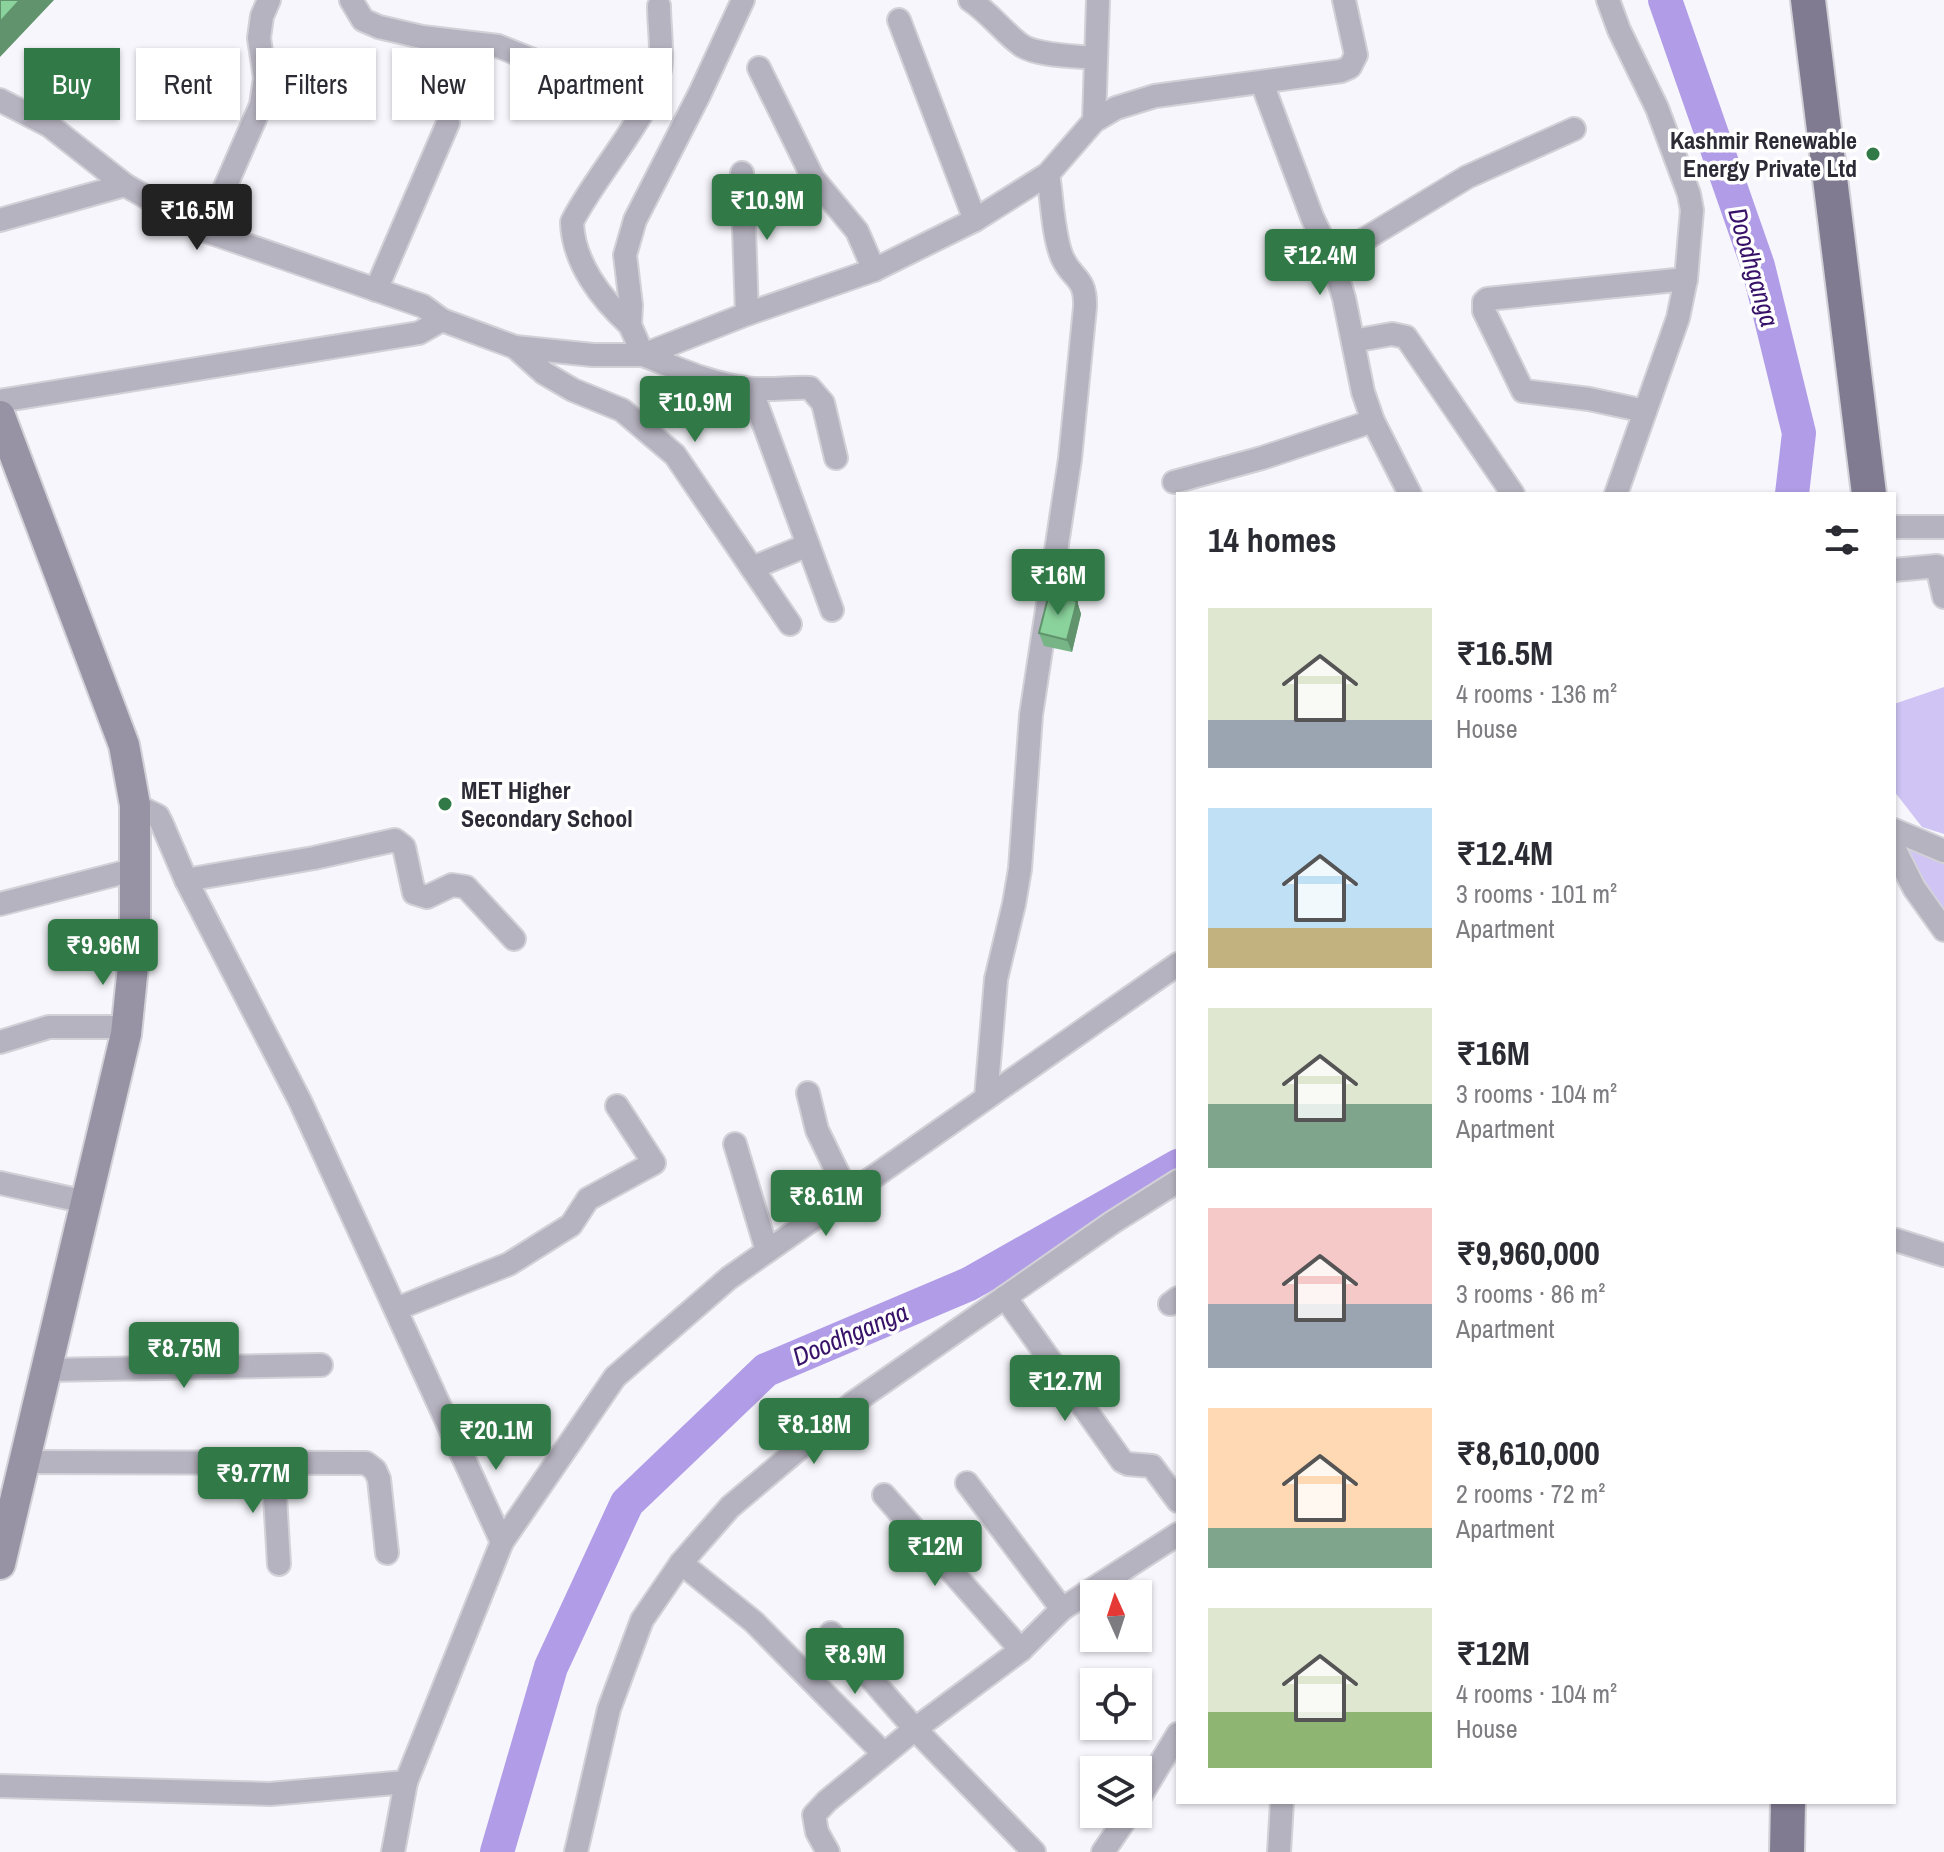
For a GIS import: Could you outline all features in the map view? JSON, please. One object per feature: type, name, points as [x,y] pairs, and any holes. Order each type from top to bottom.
[{"type":"main road","points":[[1808,0],[1869,492]]},
{"type":"main road","points":[[0,416],[124,745],[135,805],[135,947],[126,1034],[24,1462],[6,1515],[0,1564]]},
{"type":"main road","points":[[1787,1852],[1788,1804]]},
{"type":"street","points":[[206,231],[261,105],[265,78],[259,38],[262,16],[269,0]]},
{"type":"street","points":[[351,0],[363,20],[379,27],[422,37],[498,46],[510,51]]},
{"type":"street","points":[[630,325],[631,305],[625,255],[635,220],[743,0]]},
{"type":"street","points":[[970,0],[989,13],[1023,47],[1095,58]]},
{"type":"street","points":[[1094,121],[1098,0]]},
{"type":"street","points":[[643,355],[747,314],[874,270],[975,220],[1048,174],[1094,121],[1116,108],[1155,96],[1262,83],[1350,67],[1356,55],[1344,0]]},
{"type":"street","points":[[1608,0],[1657,108],[1689,194],[1692,227],[1678,318],[1617,492]]},
{"type":"street","points":[[659,6],[660,48]]},
{"type":"street","points":[[899,20],[975,220]]},
{"type":"street","points":[[759,68],[813,178],[857,231],[874,270]]},
{"type":"street","points":[[1262,83],[1312,217],[1332,259],[1344,298],[1363,392],[1373,421],[1409,492]]},
{"type":"street","points":[[0,100],[50,126],[125,185],[206,231],[423,306],[442,320],[515,347],[593,355],[643,355],[723,385],[751,389],[810,388],[823,403],[836,458]]},
{"type":"street","points":[[637,120],[572,222],[573,240],[599,294],[630,325],[643,355]]},
{"type":"street","points":[[376,290],[448,123]]},
{"type":"street","points":[[1332,259],[1467,177],[1574,129]]},
{"type":"street","points":[[742,173],[747,314]]},
{"type":"street","points":[[986,1098],[996,979],[1020,869],[1031,715],[1070,459],[1086,293],[1061,254],[1048,174]]},
{"type":"street","points":[[0,220],[125,185]]},
{"type":"street","points":[[1645,411],[1589,399],[1523,391],[1484,311],[1484,302],[1487,299],[1686,279]]},
{"type":"street","points":[[0,401],[419,333],[442,320]]},
{"type":"street","points":[[1353,341],[1392,334],[1406,337],[1512,492]]},
{"type":"street","points":[[515,347],[544,373],[573,390],[622,410],[675,455],[790,624]]},
{"type":"street","points":[[751,389],[832,610]]},
{"type":"street","points":[[1174,482],[1262,458],[1373,421]]},
{"type":"street","points":[[1896,527],[1944,527]]},
{"type":"street","points":[[752,568],[808,545]]},
{"type":"street","points":[[1896,570],[1937,566],[1944,597]]},
{"type":"street","points":[[135,805],[158,816],[186,880],[300,1101],[502,1542]]},
{"type":"street","points":[[1896,831],[1944,851]]},
{"type":"street","points":[[186,880],[314,858],[395,840],[404,847],[414,893],[427,897],[452,885],[466,887],[514,939]]},
{"type":"street","points":[[1896,852],[1914,888],[1944,930]]},
{"type":"street","points":[[0,904],[133,870]]},
{"type":"street","points":[[393,1852],[406,1782],[502,1542],[615,1377],[729,1278],[1176,965]]},
{"type":"street","points":[[0,1042],[49,1027],[125,1027]]},
{"type":"street","points":[[808,1093],[817,1130],[848,1194]]},
{"type":"street","points":[[396,1309],[509,1264],[571,1225],[588,1199],[654,1163],[617,1106]]},
{"type":"street","points":[[735,1144],[767,1251]]},
{"type":"street","points":[[576,1852],[609,1709],[642,1620],[681,1563],[730,1507],[853,1403],[1113,1222],[1176,1182]]},
{"type":"street","points":[[0,1183],[86,1202]]},
{"type":"street","points":[[1896,1240],[1944,1255]]},
{"type":"street","points":[[1005,1297],[1122,1461],[1152,1466],[1176,1498]]},
{"type":"street","points":[[46,1370],[321,1365]]},
{"type":"street","points":[[24,1462],[366,1463],[379,1479],[387,1553]]},
{"type":"street","points":[[273,1463],[279,1564]]},
{"type":"street","points":[[967,1483],[1062,1609]]},
{"type":"street","points":[[884,1495],[1021,1650]]},
{"type":"street","points":[[828,1852],[817,1832],[814,1815],[827,1801],[915,1729],[1021,1650],[1062,1609],[1176,1535]]},
{"type":"street","points":[[681,1563],[754,1622],[884,1754]]},
{"type":"street","points":[[831,1633],[915,1729],[1034,1852]]},
{"type":"street","points":[[1152,1779],[1176,1738]]},
{"type":"street","points":[[1155,1775],[1176,1777]]},
{"type":"street","points":[[0,1786],[270,1794],[406,1782]]},
{"type":"street","points":[[1279,1852],[1282,1804]]},
{"type":"street","points":[[1103,1852],[1119,1828]]},
{"type":"shaded area","points":[[1944,687],[1944,834],[1922,827],[1896,794],[1896,703]]},
{"type":"shaded area","points":[[1917,846],[1944,855],[1944,909],[1906,854]]},
{"type":"building","points":[[0,0],[20,0],[0,22]]},
{"type":"building","points":[[1049,594],[1077,601],[1067,640],[1039,633]]},
{"type":"waterway","name":"Doodhganga","points":[[1665,0],[1758,266],[1799,433],[1792,492]]},
{"type":"waterway","name":"Doodhganga","points":[[497,1852],[551,1667],[627,1503],[766,1370],[969,1284],[1176,1167]]},
{"type":"place","name":"Kashmir Renewable Energy Private Ltd","points":[[1873,154]]},
{"type":"place","name":"MET Higher Secondary School","points":[[445,804]]}]
